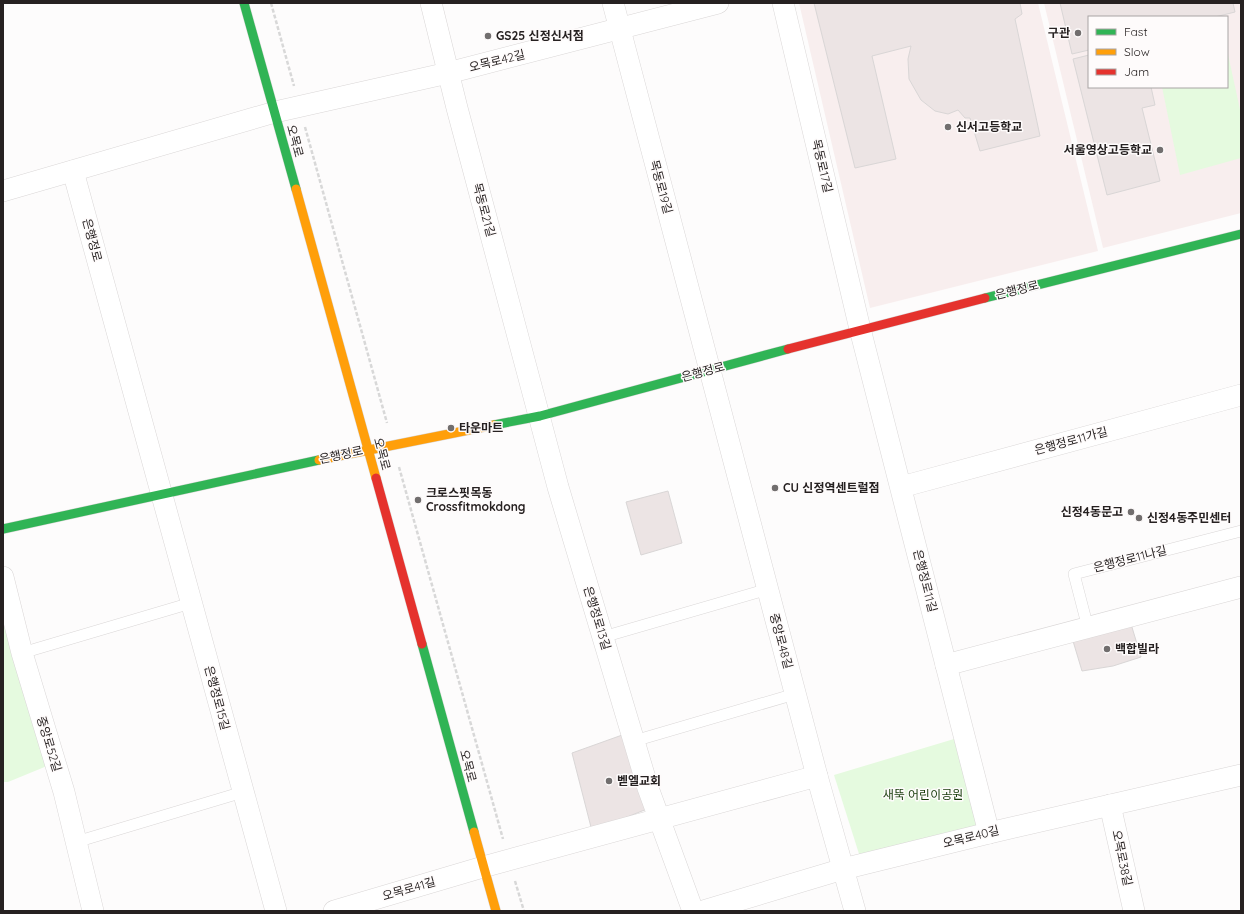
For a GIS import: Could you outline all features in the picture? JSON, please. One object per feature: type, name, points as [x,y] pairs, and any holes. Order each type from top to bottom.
[{"type":"street","name":"오목로","points":[[244,3],[496,911]]},
{"type":"street","name":"목동로21길","points":[[431,3],[448,73],[540,416]]},
{"type":"street","name":"목동로19길","points":[[613,3],[710,370]]},
{"type":"street","name":"오목로42길","points":[[3,191],[275,112],[448,73],[718,3]]},
{"type":"street","name":"목동로17길","points":[[783,3],[860,329]]},
{"type":"street","name":"은행정로","points":[[73,171],[162,494]]},
{"type":"street","name":"은행정로","points":[[3,529],[368,448],[540,416],[860,329],[1241,234]]},
{"type":"street","name":"은행정로11길","points":[[860,329],[989,833]]},
{"type":"street","name":"중앙로48길","points":[[710,370],[795,694],[855,911]]},
{"type":"street","name":"은행정로11가길","points":[[901,487],[1241,395]]},
{"type":"street","name":"은행정로13길","points":[[540,416],[558,487],[634,741],[660,820],[693,911]]},
{"type":"street","name":"은행정로15길","points":[[162,494],[276,911]]},
{"type":"street","name":"중앙로52길","points":[[3,577],[22,653],[64,792],[93,911]]},
{"type":"street","points":[[946,665],[1241,587]]},
{"type":"street","name":"오목로40길","points":[[703,911],[843,869],[989,833],[1241,775]]},
{"type":"street","points":[[660,820],[817,776]]},
{"type":"street","name":"오목로38길","points":[[1110,805],[1134,911]]},
{"type":"street","name":"오목로41길","points":[[334,911],[483,867],[660,820]]},
{"type":"lane","name":"은행정로11나길","points":[[1088,628],[1074,574],[1241,531]]},
{"type":"lane","points":[[603,637],[768,589]]},
{"type":"lane","points":[[22,653],[191,603]]},
{"type":"lane","points":[[634,741],[795,694]]},
{"type":"lane","points":[[76,842],[243,792]]},
{"type":"shaded area","name":"신서고등학교","points":[[799,3],[1038,3],[1098,251],[870,308]]},
{"type":"shaded area","name":"서울영상고등학교","points":[[1044,3],[1241,3],[1241,213],[1103,248]]},
{"type":"green space","points":[[1228,55],[1241,114],[1241,158],[1180,175],[1162,88],[1228,88]]},
{"type":"green space","points":[[3,620],[47,766],[8,782],[3,782]]},
{"type":"green space","name":"새뚝 어린이공원","points":[[954,739],[979,826],[860,857],[834,775]]},
{"type":"building","points":[[814,3],[1020,3],[1022,14],[1015,19],[1040,136],[980,151],[970,118],[965,118],[958,110],[948,114],[935,111],[921,100],[909,79],[908,59],[911,46],[872,56],[896,159],[855,168]]},
{"type":"building","name":"구관","points":[[1060,3],[1233,3],[1235,12],[1219,16],[1088,16],[1088,50],[1072,54]]},
{"type":"building","points":[[1088,55],[1088,88],[1151,88],[1155,105],[1142,108],[1160,181],[1107,195],[1073,59]]},
{"type":"building","points":[[668,491],[682,543],[641,555],[626,502]]},
{"type":"building","name":"백합빌라","points":[[1131,624],[1141,657],[1113,666],[1082,671],[1073,641]]},
{"type":"building","name":"벧엘교회","points":[[625,734],[647,809],[592,831],[572,753]]},
{"type":"traffic: fast","points":[[244,3],[296,189]]},
{"type":"traffic: fast","points":[[985,298],[1241,234]]},
{"type":"traffic: fast","points":[[494,425],[540,416],[788,349]]},
{"type":"traffic: fast","points":[[3,529],[319,460]]},
{"type":"traffic: fast","points":[[422,644],[474,832]]},
{"type":"traffic: slow","points":[[296,189],[376,478]]},
{"type":"traffic: slow","points":[[319,460],[494,425]]},
{"type":"traffic: slow","points":[[474,832],[496,911]]},
{"type":"traffic: jam","points":[[788,349],[985,298]]},
{"type":"traffic: jam","points":[[376,478],[422,644]]},
{"type":"place","name":"구관","points":[[1078,33]]},
{"type":"place","name":"GS25 신정신서점","points":[[488,36]]},
{"type":"place","name":"신서고등학교","points":[[948,127]]},
{"type":"place","name":"서울영상고등학교","points":[[1160,150]]},
{"type":"place","name":"타운마트","points":[[451,428]]},
{"type":"place","name":"CU 신정역센트럴점","points":[[775,488]]},
{"type":"place","name":"크로스핏목동 Crossfitmokdong","points":[[418,500]]},
{"type":"place","name":"신정4동문고","points":[[1131,512]]},
{"type":"place","name":"신정4동주민센터","points":[[1139,518]]},
{"type":"place","name":"백합빌라","points":[[1107,649]]},
{"type":"place","name":"벧엘교회","points":[[609,781]]}]
